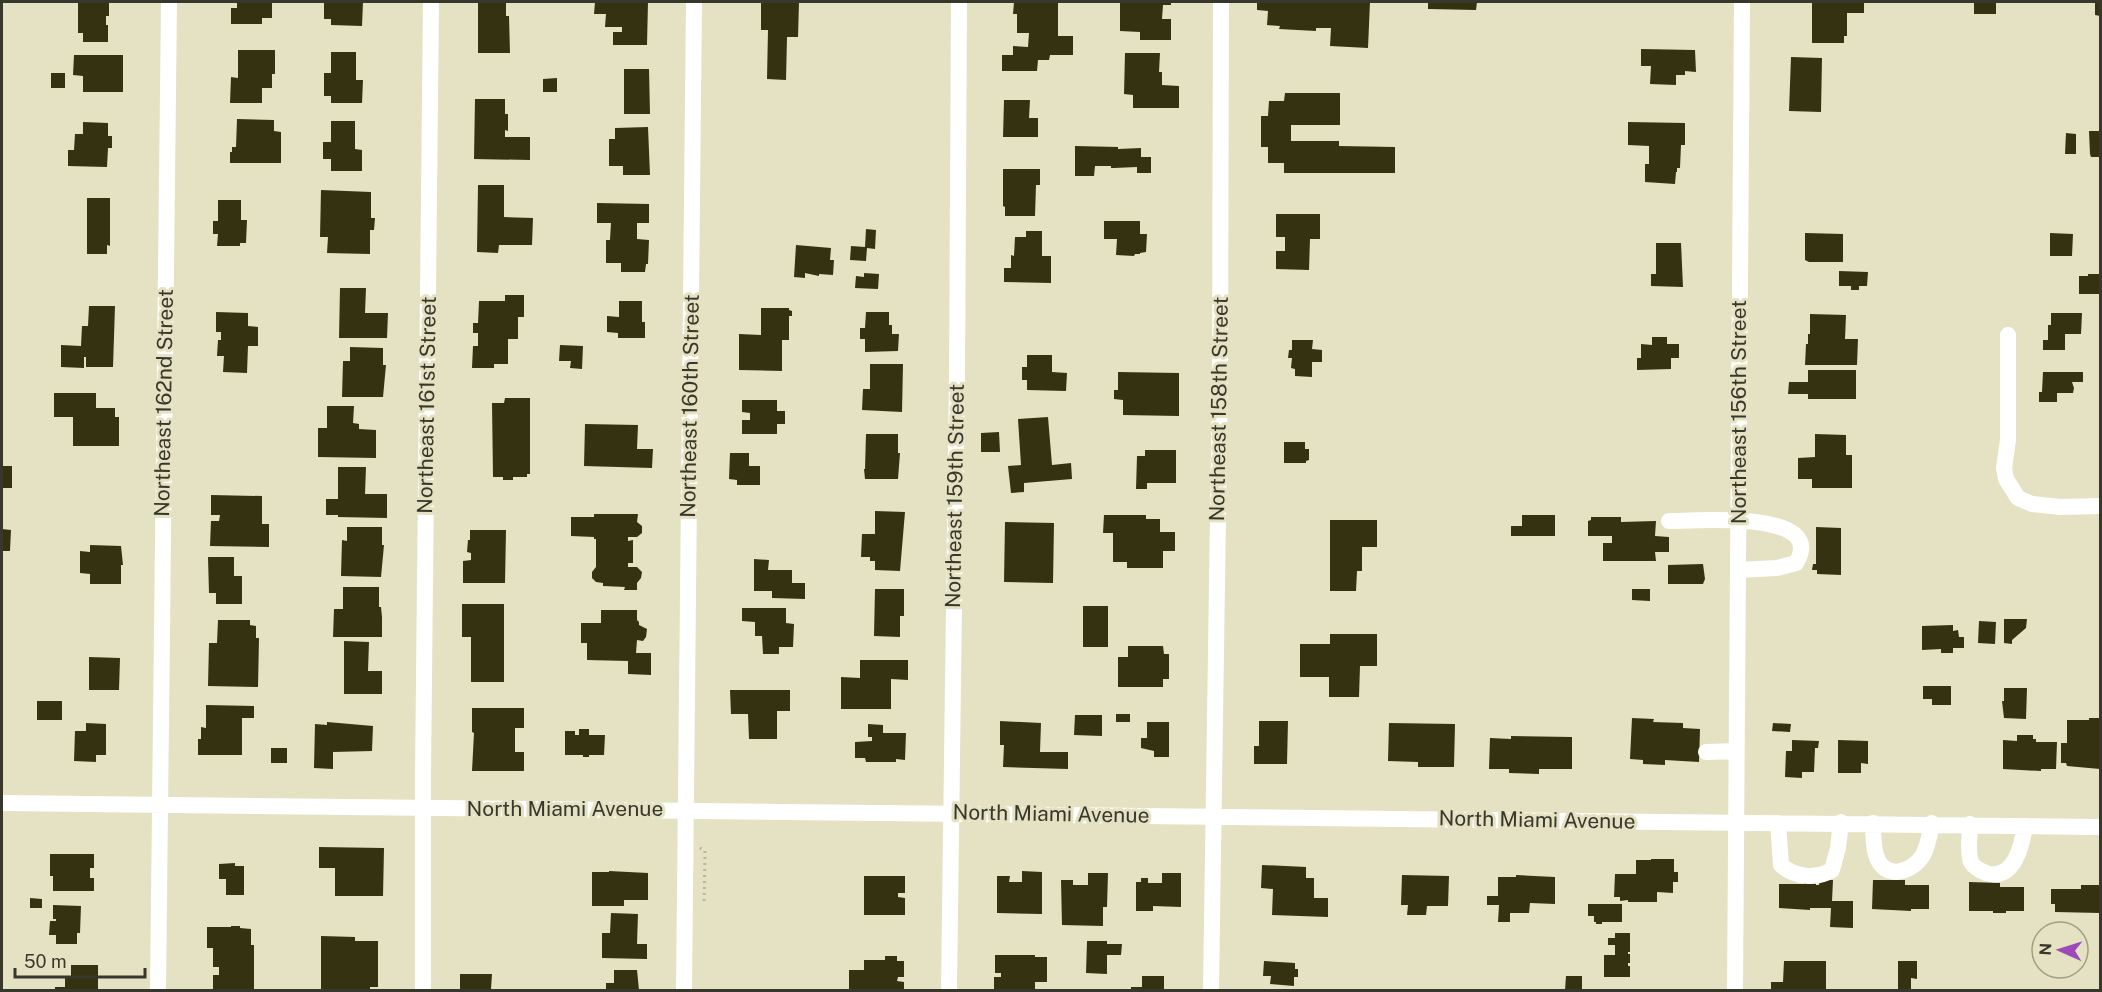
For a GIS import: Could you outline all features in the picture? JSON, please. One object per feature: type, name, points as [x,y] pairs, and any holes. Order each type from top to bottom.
[{"type":"street","name":"Northeast 162nd Street","points":[[158,990],[169,2]]},
{"type":"street","name":"Northeast 161st Street","points":[[423,990],[422,808],[431,2]]},
{"type":"street","name":"Northeast 160th Street","points":[[684,990],[694,2]]},
{"type":"street","name":"Northeast 159th Street","points":[[949,990],[959,2]]},
{"type":"street","name":"Northeast 158th Street","points":[[1211,990],[1220,368],[1221,2]]},
{"type":"street","name":"Northeast 156th Street","points":[[1735,990],[1742,2]]},
{"type":"street","points":[[2008,335],[2008,440],[2004,468],[2006,479],[2018,498],[2032,504],[2060,507],[2100,506]]},
{"type":"street","points":[[1669,521],[1738,520],[1781,527],[1794,533],[1800,540],[1802,554],[1796,563],[1777,568],[1738,570]]},
{"type":"street","points":[[1706,752],[1736,751]]},
{"type":"street","name":"North Miami Avenue","points":[[2,803],[1932,823],[2100,827]]},
{"type":"street","points":[[1778,823],[1780,865],[1793,874],[1812,876],[1832,870],[1838,848],[1840,822]]},
{"type":"street","points":[[1873,823],[1874,844],[1880,863],[1894,872],[1909,869],[1923,854],[1932,823]]},
{"type":"street","points":[[1970,824],[1971,861],[1975,868],[1989,874],[2005,872],[2012,866],[2022,845],[2025,826]]},
{"type":"building","points":[[78,2],[109,2],[109,16],[106,16],[108,42],[83,42],[83,33],[78,33]]},
{"type":"building","points":[[237,2],[272,2],[272,18],[262,18],[262,24],[231,24],[231,8],[237,8]]},
{"type":"building","points":[[324,2],[363,2],[362,26],[331,25],[331,19],[324,19]]},
{"type":"building","points":[[478,2],[506,2],[506,16],[509,16],[510,53],[478,53]]},
{"type":"building","points":[[595,2],[648,2],[647,45],[613,45],[613,32],[622,32],[622,27],[605,27],[606,14],[594,14]]},
{"type":"building","points":[[761,2],[799,2],[798,37],[787,37],[786,80],[767,79],[768,30],[761,30]]},
{"type":"building","points":[[1014,2],[1058,2],[1058,36],[1073,36],[1073,55],[1050,55],[1049,60],[1038,60],[1037,71],[1002,71],[1002,55],[1013,55],[1013,46],[1028,47],[1029,33],[1017,33],[1017,14],[1013,14]]},
{"type":"building","points":[[1120,2],[1171,2],[1171,5],[1163,5],[1162,19],[1171,19],[1171,40],[1140,40],[1140,32],[1120,31]]},
{"type":"building","points":[[1257,2],[1370,2],[1368,48],[1330,46],[1331,28],[1316,28],[1316,31],[1279,29],[1280,26],[1267,25],[1268,11],[1257,10]]},
{"type":"building","points":[[1428,2],[1477,2],[1476,10],[1428,9]]},
{"type":"building","points":[[1812,2],[1864,2],[1864,13],[1847,13],[1847,36],[1844,36],[1844,43],[1812,43]]},
{"type":"building","points":[[1974,2],[1996,2],[1996,14],[1974,14]]},
{"type":"building","points":[[2095,2],[2100,2],[2100,16],[2095,15]]},
{"type":"building","points":[[1641,49],[1695,50],[1696,72],[1685,71],[1685,75],[1676,75],[1676,85],[1650,84],[1651,66],[1641,66]]},
{"type":"building","points":[[238,50],[275,50],[275,74],[272,74],[272,88],[262,88],[262,103],[230,103],[231,77],[238,78]]},
{"type":"building","points":[[331,52],[356,52],[356,80],[363,80],[362,103],[331,103],[331,96],[324,96],[324,73],[331,73]]},
{"type":"building","points":[[1125,53],[1160,53],[1159,72],[1162,72],[1162,85],[1179,86],[1179,108],[1133,108],[1133,95],[1124,94]]},
{"type":"building","points":[[74,55],[123,55],[123,92],[83,92],[83,76],[73,75]]},
{"type":"building","points":[[1791,57],[1822,58],[1821,112],[1789,111]]},
{"type":"building","points":[[624,69],[649,69],[650,114],[624,114]]},
{"type":"building","points":[[51,73],[65,73],[65,88],[51,88]]},
{"type":"building","points":[[557,78],[557,92],[543,92],[543,79]]},
{"type":"building","points":[[1285,93],[1340,93],[1340,125],[1291,125],[1291,141],[1339,141],[1339,146],[1395,147],[1395,173],[1284,173],[1284,163],[1268,163],[1268,147],[1261,147],[1261,116],[1268,116],[1269,101],[1284,101]]},
{"type":"building","points":[[475,99],[505,99],[508,131],[505,130],[505,137],[530,137],[530,160],[474,159]]},
{"type":"building","points":[[1004,100],[1030,100],[1029,118],[1038,118],[1038,137],[1003,137]]},
{"type":"building","points":[[237,119],[274,120],[274,131],[281,132],[281,163],[230,163],[230,152],[232,152],[232,147],[236,147]]},
{"type":"building","points":[[331,121],[355,121],[355,149],[362,150],[362,171],[331,171],[331,159],[323,159],[323,142],[331,142]]},
{"type":"building","points":[[83,122],[108,123],[108,136],[112,136],[112,148],[108,148],[107,167],[68,166],[68,150],[74,150],[75,134],[83,134]]},
{"type":"building","points":[[1628,122],[1685,123],[1685,145],[1681,145],[1680,168],[1677,168],[1675,184],[1645,182],[1645,164],[1649,164],[1649,146],[1628,145]]},
{"type":"building","points":[[648,127],[650,175],[623,175],[623,166],[609,166],[609,139],[615,139],[615,128]]},
{"type":"building","points":[[2089,131],[2100,131],[2100,157],[2091,157]]},
{"type":"building","points":[[2066,133],[2076,134],[2076,154],[2065,154]]},
{"type":"building","points":[[1075,146],[1141,148],[1141,157],[1151,157],[1151,173],[1137,173],[1137,167],[1095,166],[1094,176],[1075,176]]},
{"type":"building","points":[[1003,169],[1040,169],[1040,185],[1036,185],[1035,216],[1005,216]]},
{"type":"building","points":[[478,185],[504,185],[504,217],[533,218],[532,245],[499,245],[498,253],[477,252]]},
{"type":"building","points":[[321,190],[371,192],[371,218],[375,218],[374,230],[370,230],[370,254],[327,253],[328,237],[320,237]]},
{"type":"building","points":[[87,198],[110,198],[110,246],[107,245],[107,254],[87,254]]},
{"type":"building","points":[[218,200],[241,200],[241,220],[247,220],[246,243],[240,243],[240,246],[217,246],[218,234],[213,234],[213,221],[218,221]]},
{"type":"building","points":[[597,203],[649,204],[649,223],[637,223],[637,239],[649,240],[648,264],[646,264],[645,272],[621,272],[621,263],[606,263],[606,240],[610,240],[611,223],[597,223]]},
{"type":"building","points":[[1276,214],[1320,214],[1320,239],[1310,239],[1309,270],[1276,269],[1276,251],[1285,251],[1285,237],[1276,237]]},
{"type":"building","points":[[1104,221],[1140,221],[1140,234],[1147,234],[1146,252],[1134,256],[1116,255],[1117,239],[1104,239]]},
{"type":"building","points":[[866,229],[876,230],[875,249],[867,248],[866,261],[850,260],[851,246],[865,247]]},
{"type":"building","points":[[1026,231],[1042,231],[1042,256],[1051,256],[1051,283],[1004,282],[1004,268],[1011,268],[1011,255],[1014,256],[1015,237],[1026,237]]},
{"type":"building","points":[[1805,233],[1843,234],[1843,262],[1805,260]]},
{"type":"building","points":[[2050,233],[2073,234],[2072,256],[2050,256]]},
{"type":"building","points":[[1656,243],[1681,243],[1683,287],[1651,286],[1651,274],[1656,274]]},
{"type":"building","points":[[796,245],[831,248],[830,260],[834,260],[833,275],[819,274],[819,276],[805,273],[805,278],[794,277]]},
{"type":"building","points":[[1839,271],[1868,272],[1867,286],[1859,286],[1859,290],[1851,290],[1851,286],[1839,286]]},
{"type":"building","points":[[864,273],[879,274],[878,289],[855,288],[856,276],[864,277]]},
{"type":"building","points":[[2088,274],[2100,274],[2100,294],[2079,294],[2079,276],[2088,276]]},
{"type":"building","points":[[340,288],[366,288],[365,313],[388,313],[387,338],[339,338]]},
{"type":"building","points":[[505,295],[524,295],[524,317],[518,317],[518,339],[508,339],[508,364],[494,364],[494,368],[472,368],[473,346],[478,346],[478,333],[473,333],[473,323],[478,323],[479,301],[505,301]]},
{"type":"building","points":[[619,301],[642,301],[645,338],[618,338],[618,333],[607,332],[607,316],[619,317]]},
{"type":"building","points":[[89,306],[115,306],[113,367],[86,367],[86,357],[84,357],[84,368],[61,367],[61,345],[81,346],[82,326],[88,326]]},
{"type":"building","points":[[761,308],[789,308],[792,311],[792,316],[789,316],[789,340],[782,340],[782,371],[739,370],[739,334],[761,335]]},
{"type":"building","points":[[216,312],[248,313],[248,326],[258,327],[258,346],[248,346],[247,373],[223,372],[224,356],[217,356],[221,332],[216,332]]},
{"type":"building","points":[[866,312],[889,312],[892,334],[899,334],[898,351],[865,352],[865,339],[860,339],[860,328],[865,328]]},
{"type":"building","points":[[2051,313],[2082,313],[2081,334],[2065,334],[2065,350],[2043,350],[2043,340],[2048,340]]},
{"type":"building","points":[[1810,314],[1846,315],[1845,339],[1858,339],[1857,365],[1805,365],[1806,344],[1808,344],[1808,334],[1810,334]]},
{"type":"building","points":[[1652,337],[1667,337],[1667,344],[1679,344],[1679,358],[1671,358],[1671,369],[1637,370],[1637,358],[1641,358],[1641,344],[1652,345]]},
{"type":"building","points":[[1292,340],[1313,340],[1312,349],[1322,350],[1322,362],[1312,362],[1312,377],[1295,376],[1295,369],[1291,368],[1292,358],[1288,358],[1289,350],[1292,350]]},
{"type":"building","points":[[560,345],[583,346],[582,369],[570,368],[571,361],[559,361]]},
{"type":"building","points":[[350,347],[383,348],[383,365],[386,365],[383,397],[342,397],[343,361],[350,361]]},
{"type":"building","points":[[1027,355],[1052,355],[1052,372],[1067,373],[1066,391],[1027,390],[1027,380],[1022,380],[1022,367],[1027,367]]},
{"type":"building","points":[[870,364],[903,364],[902,412],[862,410],[863,389],[870,389]]},
{"type":"building","points":[[1808,370],[1856,370],[1856,399],[1808,399],[1808,394],[1788,394],[1789,382],[1808,382]]},
{"type":"building","points":[[1118,372],[1179,373],[1179,416],[1123,415],[1123,400],[1114,399],[1114,390],[1118,390]]},
{"type":"building","points":[[2043,372],[2083,372],[2083,382],[2072,382],[2073,393],[2057,393],[2057,402],[2039,402]]},
{"type":"building","points":[[54,393],[96,393],[96,408],[115,408],[115,417],[119,417],[119,446],[73,446],[73,417],[54,417]]},
{"type":"building","points":[[505,398],[530,398],[530,474],[527,474],[527,477],[513,477],[513,480],[493,477],[492,403],[504,403]]},
{"type":"building","points":[[742,400],[777,400],[777,411],[785,411],[785,424],[777,424],[777,434],[742,434],[742,420],[750,420],[750,413],[742,412]]},
{"type":"building","points":[[327,406],[354,406],[353,423],[359,424],[359,429],[376,430],[376,458],[318,457],[318,428],[327,428]]},
{"type":"building","points":[[1048,417],[1052,465],[1071,463],[1072,479],[1024,483],[1024,492],[1011,493],[1008,466],[1021,465],[1018,419]]},
{"type":"building","points":[[585,424],[638,425],[637,449],[653,449],[652,468],[584,466]]},
{"type":"building","points":[[999,432],[1000,452],[981,452],[981,433]]},
{"type":"building","points":[[866,434],[898,434],[898,453],[900,453],[898,479],[865,479]]},
{"type":"building","points":[[1815,434],[1846,435],[1846,455],[1852,455],[1852,488],[1812,488],[1812,479],[1798,479],[1798,458],[1815,457]]},
{"type":"building","points":[[1284,442],[1305,442],[1305,449],[1309,449],[1309,460],[1306,463],[1284,463]]},
{"type":"building","points":[[1145,450],[1176,450],[1176,483],[1147,483],[1147,489],[1136,489],[1137,456],[1145,456]]},
{"type":"building","points":[[730,453],[749,453],[749,466],[760,466],[760,485],[737,485],[737,480],[729,479]]},
{"type":"building","points":[[2,466],[12,466],[12,488],[2,488]]},
{"type":"building","points":[[338,467],[366,467],[365,494],[387,494],[387,518],[326,515],[326,499],[338,499]]},
{"type":"building","points":[[211,495],[262,496],[262,524],[269,524],[269,547],[210,546],[211,521],[219,521],[220,515],[211,515]]},
{"type":"building","points":[[875,511],[905,512],[900,571],[875,570],[875,561],[870,561],[870,557],[861,557],[862,534],[875,534]]},
{"type":"building","points":[[594,514],[638,514],[637,522],[642,526],[642,533],[637,537],[628,537],[628,541],[633,540],[633,563],[628,563],[628,567],[637,567],[642,572],[637,583],[637,590],[603,586],[603,583],[596,582],[592,578],[592,572],[596,567],[596,539],[571,536],[571,517],[594,517]]},
{"type":"building","points":[[1104,515],[1146,515],[1146,519],[1160,519],[1160,532],[1175,532],[1175,551],[1163,551],[1163,568],[1127,568],[1127,562],[1113,562],[1113,533],[1103,533]]},
{"type":"building","points":[[1522,515],[1555,515],[1555,536],[1511,536],[1511,526],[1522,526]]},
{"type":"building","points":[[1591,517],[1621,517],[1621,522],[1656,521],[1655,536],[1669,537],[1669,552],[1655,552],[1656,561],[1603,561],[1603,543],[1612,543],[1612,536],[1588,536],[1588,521]]},
{"type":"building","points":[[1330,520],[1377,520],[1377,547],[1362,547],[1362,571],[1357,571],[1356,591],[1330,591]]},
{"type":"building","points":[[1005,522],[1054,523],[1053,583],[1004,582]]},
{"type":"building","points":[[347,527],[382,527],[382,545],[384,545],[381,577],[341,576],[342,540],[347,541]]},
{"type":"building","points":[[1816,527],[1841,528],[1841,575],[1817,574],[1817,570],[1812,570],[1813,564],[1816,564]]},
{"type":"building","points":[[2,529],[11,530],[10,551],[2,551]]},
{"type":"building","points":[[470,530],[506,530],[505,583],[463,583],[463,561],[471,560],[471,553],[467,552]]},
{"type":"building","points":[[90,545],[121,546],[123,565],[121,565],[121,584],[90,584],[90,574],[80,573],[80,551],[90,552]]},
{"type":"building","points":[[208,557],[234,557],[234,576],[242,576],[242,604],[216,604],[216,593],[209,593]]},
{"type":"building","points":[[754,559],[769,560],[768,570],[792,570],[792,583],[805,583],[805,599],[772,598],[772,591],[754,591]]},
{"type":"building","points":[[1703,564],[1705,579],[1703,584],[1668,584],[1668,565]]},
{"type":"building","points":[[343,587],[379,587],[382,637],[333,637],[334,609],[343,609]]},
{"type":"building","points":[[875,589],[904,589],[904,616],[900,616],[900,637],[874,636]]},
{"type":"building","points":[[1632,589],[1650,589],[1650,601],[1632,600]]},
{"type":"building","points":[[462,604],[504,604],[504,682],[471,682],[471,637],[462,637]]},
{"type":"building","points":[[1083,606],[1108,606],[1108,647],[1083,647]]},
{"type":"building","points":[[742,608],[786,608],[786,623],[794,624],[793,647],[779,647],[779,654],[763,654],[762,636],[755,636],[755,622],[742,621]]},
{"type":"building","points":[[601,610],[637,610],[639,625],[647,629],[643,641],[637,640],[636,653],[651,653],[651,675],[628,674],[628,661],[587,660],[587,643],[581,643],[581,623],[601,623]]},
{"type":"building","points":[[2004,619],[2027,619],[2026,628],[2012,640],[2012,644],[2004,643]]},
{"type":"building","points":[[218,620],[250,620],[250,625],[256,626],[256,638],[259,638],[258,687],[208,686],[209,643],[217,643]]},
{"type":"building","points":[[1979,621],[1996,622],[1995,644],[1978,643]]},
{"type":"building","points":[[1953,625],[1953,631],[1958,630],[1959,637],[1964,637],[1964,648],[1953,648],[1953,653],[1941,653],[1941,649],[1922,650],[1922,626]]},
{"type":"building","points":[[1330,634],[1377,634],[1377,666],[1360,666],[1359,697],[1329,697],[1329,677],[1300,677],[1300,644],[1330,644]]},
{"type":"building","points":[[344,641],[369,642],[368,671],[382,671],[382,694],[344,694]]},
{"type":"building","points":[[1128,646],[1163,646],[1164,654],[1169,654],[1169,679],[1163,679],[1163,687],[1118,687],[1118,657],[1128,657]]},
{"type":"building","points":[[89,657],[120,658],[119,690],[89,690]]},
{"type":"building","points":[[860,660],[908,660],[908,680],[891,679],[891,709],[841,709],[841,677],[860,678]]},
{"type":"building","points":[[1923,686],[1951,686],[1951,705],[1932,705],[1932,699],[1923,699]]},
{"type":"building","points":[[2004,688],[2027,688],[2026,719],[2004,718],[2002,701],[2004,701]]},
{"type":"building","points":[[730,690],[790,690],[790,711],[777,711],[777,739],[749,739],[748,714],[731,714]]},
{"type":"building","points":[[37,701],[62,701],[62,720],[37,720]]},
{"type":"building","points":[[206,705],[254,706],[254,718],[242,718],[242,755],[198,755],[201,727],[206,728]]},
{"type":"building","points":[[472,708],[524,708],[524,728],[515,728],[515,752],[524,752],[524,771],[472,771],[474,733],[472,732]]},
{"type":"building","points":[[1116,714],[1130,714],[1130,722],[1116,722]]},
{"type":"building","points":[[1075,715],[1102,715],[1102,736],[1074,735]]},
{"type":"building","points":[[1632,718],[1654,719],[1653,722],[1683,723],[1683,728],[1700,729],[1699,762],[1665,760],[1665,765],[1643,764],[1643,760],[1630,759]]},
{"type":"building","points":[[2089,718],[2100,718],[2100,769],[2067,766],[2066,763],[2061,763],[2061,743],[2067,743],[2067,720],[2089,720]]},
{"type":"building","points":[[1000,721],[1041,723],[1040,752],[1068,752],[1068,769],[1003,767],[1004,745],[1000,745]]},
{"type":"building","points":[[1259,721],[1288,721],[1287,764],[1254,764],[1254,746],[1259,746]]},
{"type":"building","points":[[327,722],[373,726],[372,751],[333,752],[333,769],[314,768],[315,724],[327,725]]},
{"type":"building","points":[[1147,722],[1169,722],[1169,757],[1154,757],[1154,751],[1141,748],[1141,738],[1147,738]]},
{"type":"building","points":[[86,723],[106,724],[106,755],[96,755],[96,762],[74,761],[75,731],[86,731]]},
{"type":"building","points":[[1389,723],[1455,724],[1454,767],[1418,767],[1418,762],[1388,761]]},
{"type":"building","points":[[1773,723],[1791,724],[1790,732],[1772,731]]},
{"type":"building","points":[[868,724],[883,725],[883,733],[906,733],[905,760],[866,762],[865,758],[855,758],[855,742],[872,741],[872,737],[868,737]]},
{"type":"building","points":[[579,729],[589,729],[589,735],[605,735],[604,755],[583,757],[583,755],[565,755],[565,731],[575,731],[575,735],[579,735]]},
{"type":"building","points":[[2017,735],[2033,735],[2036,742],[2057,742],[2056,769],[2041,769],[2041,771],[2003,769],[2003,740],[2017,741]]},
{"type":"building","points":[[1511,736],[1572,737],[1572,769],[1539,769],[1539,774],[1509,773],[1509,769],[1489,769],[1490,738],[1511,739]]},
{"type":"building","points":[[1792,740],[1819,741],[1818,748],[1815,748],[1814,772],[1802,772],[1802,778],[1785,777],[1786,751],[1792,751]]},
{"type":"building","points":[[1838,740],[1868,741],[1868,764],[1861,763],[1861,773],[1838,773]]},
{"type":"building","points":[[271,748],[287,748],[287,763],[271,763]]},
{"type":"building","points":[[319,847],[384,848],[383,896],[335,896],[335,868],[319,868]]},
{"type":"building","points":[[50,854],[94,854],[94,868],[90,868],[90,878],[94,878],[94,891],[53,891]]},
{"type":"building","points":[[1674,859],[1674,872],[1678,872],[1678,882],[1673,882],[1673,893],[1657,892],[1657,902],[1628,902],[1628,900],[1620,901],[1620,897],[1614,897],[1615,874],[1636,874],[1636,860]]},
{"type":"building","points":[[235,863],[235,866],[244,866],[244,895],[226,895],[226,879],[219,879],[219,864]]},
{"type":"building","points":[[1262,865],[1306,867],[1306,878],[1314,878],[1314,898],[1328,898],[1328,917],[1272,915],[1273,889],[1261,888]]},
{"type":"building","points":[[1022,871],[1042,872],[1042,914],[997,913],[997,876],[1010,876],[1009,882],[1022,882]]},
{"type":"building","points":[[592,872],[648,873],[648,900],[624,900],[624,906],[592,906]]},
{"type":"building","points":[[1088,873],[1108,873],[1107,907],[1103,907],[1103,926],[1062,925],[1061,880],[1073,880],[1073,885],[1088,885]]},
{"type":"building","points":[[1162,873],[1181,873],[1181,907],[1153,906],[1153,911],[1136,911],[1136,882],[1141,882],[1141,878],[1148,878],[1148,883],[1162,883]]},
{"type":"building","points":[[1402,875],[1449,876],[1448,906],[1427,906],[1426,915],[1407,915],[1408,905],[1401,905]]},
{"type":"building","points":[[1516,875],[1555,877],[1555,904],[1530,903],[1529,913],[1510,913],[1510,922],[1498,922],[1499,905],[1487,905],[1487,896],[1498,896],[1498,877],[1516,877]]},
{"type":"building","points":[[864,876],[905,876],[905,893],[898,893],[898,897],[905,898],[905,915],[864,915]]},
{"type":"building","points":[[1804,879],[1816,879],[1816,885],[1819,885],[1820,879],[1833,880],[1832,901],[1853,901],[1853,928],[1830,927],[1831,908],[1810,908],[1810,910],[1779,908],[1779,884],[1804,884]]},
{"type":"building","points":[[1873,880],[1905,880],[1905,885],[1929,885],[1929,909],[1911,909],[1911,911],[1872,909]]},
{"type":"building","points":[[1969,882],[2000,883],[2000,887],[2024,887],[2024,911],[1993,913],[1993,911],[1969,911]]},
{"type":"building","points":[[2081,885],[2100,885],[2100,913],[2055,912],[2055,904],[2051,904],[2051,889],[2081,889]]},
{"type":"building","points":[[30,898],[42,899],[42,908],[30,908]]},
{"type":"building","points":[[1588,904],[1622,904],[1622,922],[1596,924],[1594,916],[1588,916]]},
{"type":"building","points":[[53,905],[81,906],[80,933],[77,933],[77,944],[56,944],[56,935],[49,935],[50,921],[56,921],[53,919]]},
{"type":"building","points":[[611,913],[638,914],[637,944],[647,944],[647,959],[602,958],[602,933],[610,933]]},
{"type":"building","points":[[231,926],[251,929],[251,945],[254,945],[254,990],[213,990],[213,975],[219,975],[219,967],[213,967],[213,948],[207,948],[207,927]]},
{"type":"building","points":[[1615,933],[1630,933],[1630,952],[1628,954],[1630,954],[1630,963],[1628,966],[1630,966],[1630,977],[1604,977],[1604,955],[1615,955],[1615,945],[1608,945],[1608,938],[1615,938]]},
{"type":"building","points":[[321,936],[355,937],[355,941],[378,941],[378,987],[370,987],[370,990],[321,990]]},
{"type":"building","points":[[1087,941],[1122,944],[1121,955],[1107,955],[1107,974],[1086,973]]},
{"type":"building","points":[[995,955],[1047,957],[1047,982],[1035,982],[1035,990],[994,990],[994,977],[1001,977],[1001,973],[995,973]]},
{"type":"building","points":[[885,956],[897,956],[897,961],[904,961],[904,977],[898,977],[897,981],[904,982],[904,990],[849,990],[849,970],[864,970],[864,960],[885,960]]},
{"type":"building","points":[[1264,961],[1295,963],[1298,977],[1294,977],[1294,986],[1270,984],[1271,976],[1263,976]]},
{"type":"building","points":[[1784,961],[1826,961],[1826,990],[1771,990],[1771,982],[1783,982]]},
{"type":"building","points":[[1898,961],[1917,961],[1917,979],[1911,978],[1911,990],[1898,990]]},
{"type":"building","points":[[71,965],[98,965],[98,990],[55,990],[55,987],[65,987],[65,977],[71,977]]},
{"type":"building","points":[[614,970],[637,970],[639,990],[606,990],[606,983],[614,983]]},
{"type":"building","points":[[460,974],[492,974],[491,989],[460,990]]},
{"type":"building","points":[[1142,976],[1164,976],[1164,990],[1131,990],[1131,987],[1142,987]]},
{"type":"building","points":[[1566,976],[1582,976],[1582,990],[1565,990]]}]
